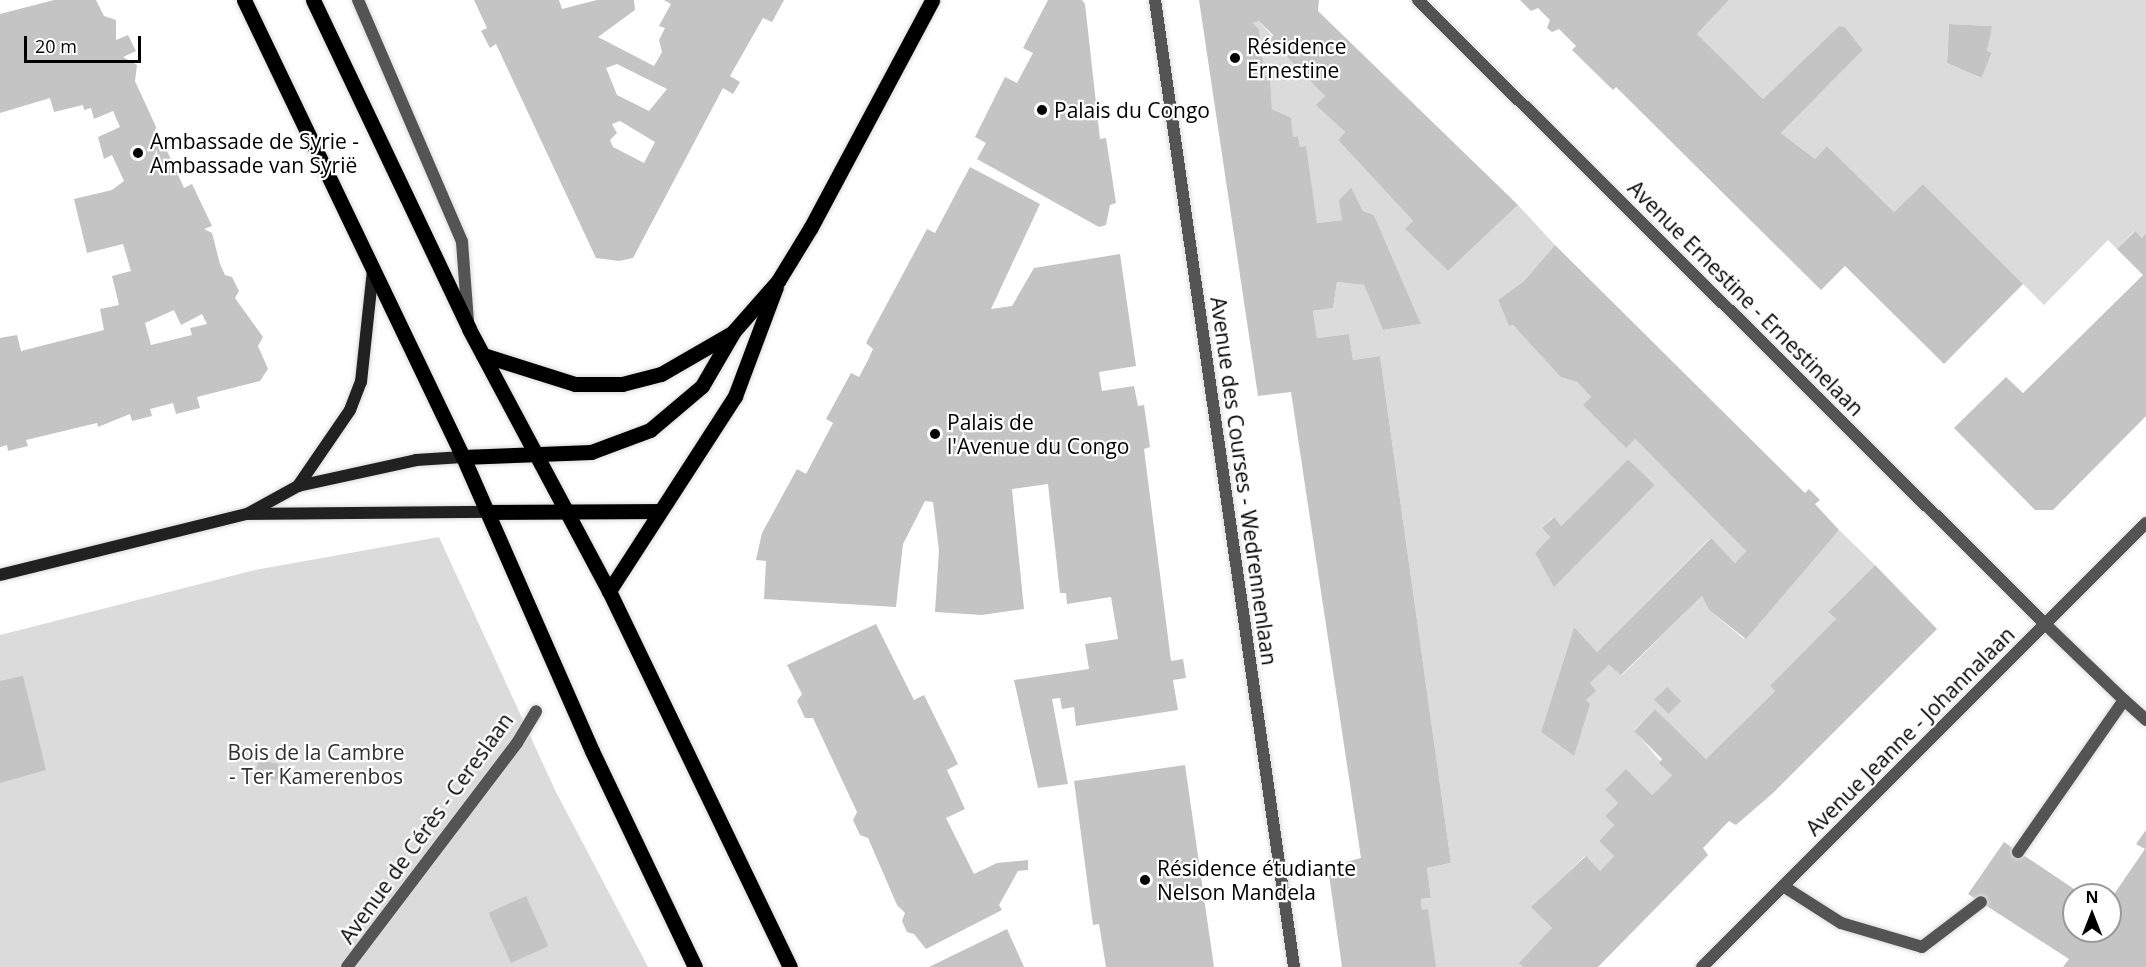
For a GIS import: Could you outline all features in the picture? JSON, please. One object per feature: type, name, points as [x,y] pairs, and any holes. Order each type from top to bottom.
[{"type":"main road","points":[[244,0],[463,457],[592,752],[695,967]]},
{"type":"main road","points":[[312,0],[469,328],[609,591],[790,967]]},
{"type":"main road","points":[[609,591],[735,396],[778,280],[932,0]]},
{"type":"main road","points":[[298,486],[350,410],[361,382],[373,270]]},
{"type":"main road","points":[[247,514],[298,486],[416,460],[591,452],[650,430],[702,386],[734,331],[778,280]]},
{"type":"main road","points":[[483,355],[575,384],[621,384],[661,374],[734,331]]},
{"type":"main road","points":[[0,575],[247,514],[660,512]]},
{"type":"street","points":[[358,0],[462,242],[469,328]]},
{"type":"street","name":"Avenue des Courses - Wedrennenlaan","points":[[1155,0],[1294,967]]},
{"type":"street","name":"Avenue Ernestine - Ernestinelaan","points":[[1418,0],[2045,624],[2146,720]]},
{"type":"street","name":"Avenue Jeanne - Johannalaan","points":[[1702,967],[2146,523]]},
{"type":"street","points":[[2018,852],[2124,700]]},
{"type":"street","name":"Avenue de Cérès - Cereslaan","points":[[347,967],[517,743],[536,711]]},
{"type":"street","points":[[1783,886],[1841,923],[1922,947],[1981,902]]},
{"type":"green space","points":[[1729,0],[2146,0],[2146,233],[2142,238],[2134,231],[2117,249],[2108,240],[2044,305],[1923,184],[1894,212],[1827,146],[1815,159],[1781,133],[1863,50],[1845,27],[1839,26],[1763,99],[1697,34]],"holes":[[[1949,24],[1991,26],[1987,51],[1992,54],[1980,78],[1947,63]]]},
{"type":"green space","points":[[1259,21],[1325,96],[1317,105],[1345,132],[1338,140],[1413,221],[1406,230],[1448,271],[1518,205],[1555,245],[1524,281],[1498,300],[1509,326],[1513,325],[1562,377],[1577,382],[1591,397],[1584,405],[1635,439],[1746,551],[1735,563],[1710,538],[1597,652],[1574,627],[1541,732],[1574,756],[1586,700],[1595,691],[1590,683],[1609,665],[1622,675],[1702,596],[1709,610],[1744,639],[1839,530],[1875,565],[1828,612],[1836,619],[1775,691],[1706,759],[1655,709],[1634,730],[1672,775],[1652,795],[1605,790],[1618,803],[1605,816],[1614,825],[1599,841],[1614,856],[1600,871],[1585,856],[1532,907],[1552,928],[1523,967],[1435,967],[1428,910],[1422,910],[1421,899],[1431,898],[1427,868],[1451,863],[1380,356],[1353,360],[1349,334],[1317,338],[1313,311],[1333,308],[1337,282],[1364,285],[1383,330],[1421,324],[1374,215],[1363,211],[1351,189],[1340,200],[1342,220],[1317,223],[1305,146],[1300,147],[1298,136],[1293,137],[1290,118],[1272,109],[1270,75],[1265,76],[1259,29],[1253,23]],"holes":[[[1628,459],[1655,485],[1554,586],[1535,553],[1550,537],[1542,528],[1553,517],[1561,526]]]},
{"type":"green space","name":"Bois de la Cambre - Ter Kamerenbos","points":[[439,537],[555,790],[648,967],[0,967],[0,635],[255,570]]},
{"type":"building","points":[[54,0],[96,0],[104,16],[116,20],[116,40],[128,35],[136,51],[123,57],[137,65],[135,81],[184,188],[192,184],[212,226],[204,229],[212,233],[225,275],[232,277],[239,291],[235,298],[263,337],[258,346],[268,369],[260,381],[197,397],[200,408],[176,414],[173,403],[150,409],[152,416],[132,421],[130,414],[98,427],[97,423],[26,440],[28,446],[8,451],[7,445],[0,447],[0,338],[17,335],[21,351],[104,330],[100,309],[119,305],[112,276],[131,271],[123,244],[87,253],[74,199],[112,190],[124,181],[112,155],[104,159],[98,137],[120,127],[113,111],[94,119],[91,108],[84,110],[83,105],[54,112],[50,98],[0,113],[0,14]],"holes":[[[174,310],[181,325],[202,314],[207,324],[190,328],[192,335],[151,345],[145,323]]]},
{"type":"building","points":[[474,0],[559,0],[562,9],[597,0],[634,0],[635,10],[598,37],[654,66],[662,52],[659,40],[665,28],[659,26],[671,4],[664,0],[784,0],[772,22],[763,18],[730,76],[740,82],[733,94],[723,88],[633,258],[619,261],[596,258],[496,44],[490,48],[481,31],[487,28]],"holes":[[[617,64],[667,89],[649,111],[617,95],[606,68]],[[620,121],[655,142],[644,163],[613,147],[610,140],[617,133],[612,124]]]},
{"type":"building","name":"Palais du Congo","points":[[1048,0],[1082,0],[1085,4],[1100,139],[1106,138],[1116,203],[1110,205],[1106,225],[1099,227],[977,159],[986,143],[975,137],[1005,77],[1017,83],[1033,53],[1023,48]]},
{"type":"building","points":[[1199,0],[1319,0],[1318,11],[1518,205],[1448,271],[1405,229],[1413,221],[1338,140],[1345,132],[1316,105],[1325,96],[1271,40],[1273,35],[1259,21],[1253,23],[1259,29],[1265,76],[1270,75],[1272,109],[1291,118],[1293,137],[1298,136],[1300,147],[1306,146],[1317,223],[1342,220],[1339,200],[1351,188],[1363,211],[1374,215],[1421,324],[1383,330],[1364,285],[1337,282],[1333,308],[1313,311],[1317,338],[1349,334],[1353,360],[1380,356],[1451,863],[1427,868],[1431,898],[1421,899],[1422,910],[1428,909],[1436,967],[1342,967],[1329,875],[1339,874],[1338,864],[1361,858],[1291,392],[1258,396]]},
{"type":"building","points":[[1520,0],[1729,0],[1697,34],[1763,99],[1839,26],[1845,27],[1863,50],[1781,133],[1815,159],[1827,146],[1894,212],[1923,184],[2023,284],[1944,364],[1845,266],[1821,290],[1616,87],[1613,90],[1572,50],[1576,46],[1559,29],[1552,32],[1547,28],[1550,20],[1538,8],[1531,11]]},
{"type":"building","points":[[1949,24],[1992,26],[1987,51],[1992,53],[1981,78],[1947,63]]},
{"type":"building","points":[[970,167],[1040,204],[991,309],[1012,306],[1034,268],[1120,254],[1136,366],[1099,372],[1102,391],[1134,386],[1138,406],[1144,405],[1150,447],[1144,449],[1171,661],[1183,659],[1186,678],[1173,680],[1178,710],[1076,726],[1074,707],[1062,709],[1060,698],[1052,699],[1068,784],[1038,788],[1014,680],[1089,669],[1085,644],[1118,639],[1111,597],[1067,604],[1066,593],[1060,593],[1048,484],[1012,489],[1024,609],[982,615],[935,612],[939,550],[933,502],[925,501],[903,544],[896,607],[764,599],[766,561],[756,560],[762,533],[797,469],[806,474],[833,423],[826,419],[851,373],[859,377],[868,360],[873,349],[866,343],[927,229],[935,233]]},
{"type":"building","points":[[2135,231],[2142,238],[2146,233],[2146,416],[2053,510],[2035,510],[1954,428],[2006,377],[2023,393],[2143,275],[2117,249]]},
{"type":"building","points":[[1555,245],[1805,493],[1809,489],[1820,500],[1815,504],[1839,530],[1746,639],[1709,610],[1702,596],[1621,675],[1609,665],[1590,683],[1596,691],[1586,700],[1590,704],[1574,756],[1541,732],[1574,627],[1597,652],[1711,538],[1735,563],[1746,551],[1635,439],[1626,448],[1583,405],[1591,397],[1577,382],[1561,377],[1513,325],[1509,326],[1498,300],[1524,281]]},
{"type":"building","points":[[1628,459],[1655,485],[1554,587],[1535,553],[1550,537],[1542,528],[1554,517],[1561,526]]},
{"type":"building","points":[[1875,565],[1937,629],[1773,793],[1736,825],[1729,821],[1703,848],[1708,855],[1598,967],[1523,967],[1519,963],[1552,928],[1531,907],[1586,856],[1600,871],[1614,856],[1599,841],[1614,825],[1605,816],[1618,803],[1605,790],[1626,769],[1652,795],[1672,775],[1659,763],[1662,759],[1634,731],[1655,709],[1706,759],[1775,691],[1770,686],[1836,619],[1828,612]]},
{"type":"building","points":[[876,624],[914,700],[924,695],[958,764],[947,770],[965,809],[946,818],[974,874],[997,863],[1028,860],[1028,870],[1018,871],[999,905],[1002,910],[926,949],[914,934],[907,932],[902,921],[905,913],[897,905],[868,838],[860,835],[853,820],[857,812],[813,718],[805,718],[797,701],[802,694],[787,665]]},
{"type":"building","points":[[23,676],[46,770],[0,783],[0,681]]},
{"type":"building","points":[[1667,687],[1681,701],[1668,714],[1654,700]]},
{"type":"building","points":[[259,759],[281,765],[277,780],[255,774]]},
{"type":"building","name":"Résidence étudiante Nelson Mandela","points":[[1185,765],[1214,967],[1106,967],[1099,924],[1093,925],[1074,781]]},
{"type":"building","points":[[2146,830],[2146,967],[2063,967],[2069,959],[1968,894],[2004,842],[2065,883],[2062,883],[2062,943],[2122,943],[2122,883],[2145,849],[2136,844]]},
{"type":"building","points":[[526,896],[548,946],[511,963],[489,913]]},
{"type":"building","points":[[1007,929],[1024,967],[929,967]]},
{"type":"place","name":"Résidence Ernestine","points":[[1235,58]]},
{"type":"place","name":"Palais du Congo","points":[[1042,110]]},
{"type":"place","name":"Ambassade de Syrie - Ambassade van Syrië","points":[[138,153]]},
{"type":"place","name":"Palais de l'Avenue du Congo","points":[[935,434]]},
{"type":"place","name":"Résidence étudiante Nelson Mandela","points":[[1145,880]]}]
